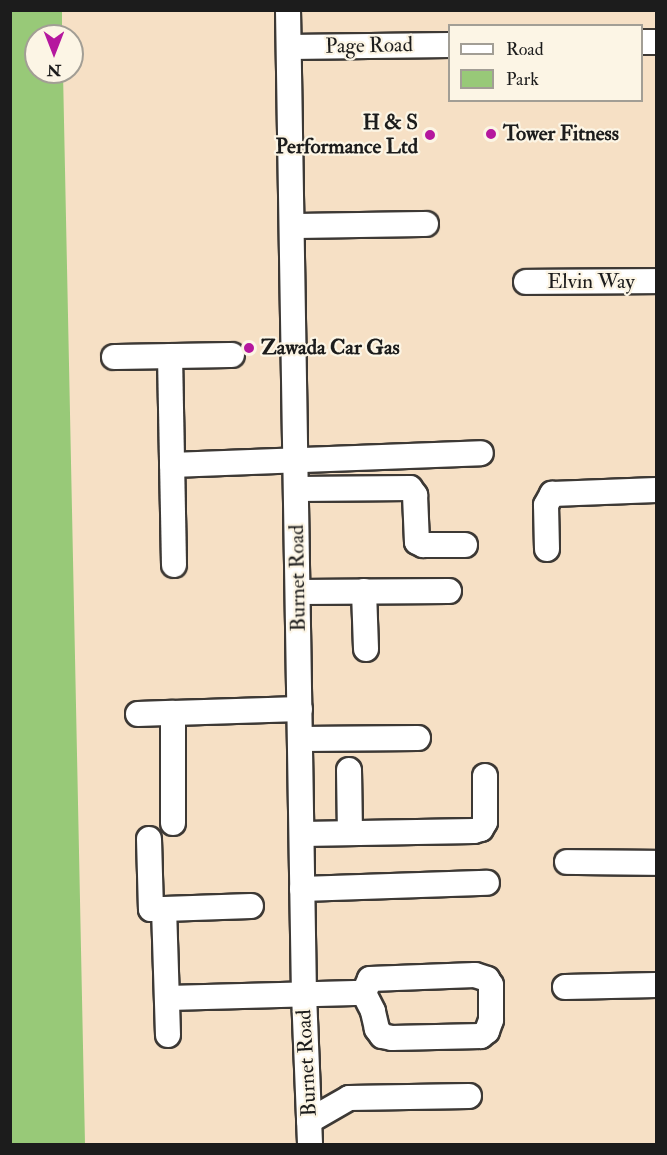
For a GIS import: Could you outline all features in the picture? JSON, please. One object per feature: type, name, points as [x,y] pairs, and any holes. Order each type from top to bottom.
[{"type":"street","name":"Burnet Road","points":[[288,10],[304,994],[310,1144]]},
{"type":"street","name":"Page Road","points":[[289,47],[448,45]]},
{"type":"street","points":[[293,226],[426,224]]},
{"type":"street","name":"Elvin Way","points":[[526,282],[657,281]]},
{"type":"street","points":[[114,357],[232,355]]},
{"type":"street","points":[[170,356],[174,565]]},
{"type":"street","points":[[172,465],[481,453]]},
{"type":"street","points":[[297,489],[410,488],[415,495],[417,542],[423,545],[465,545]]},
{"type":"street","points":[[547,549],[546,505],[552,494],[657,490]]},
{"type":"street","points":[[364,591],[366,649]]},
{"type":"street","points":[[299,592],[450,591]]},
{"type":"street","points":[[138,714],[300,709]]},
{"type":"street","points":[[173,713],[173,823]]},
{"type":"street","points":[[301,739],[418,738]]},
{"type":"street","points":[[349,770],[350,833]]},
{"type":"street","points":[[302,834],[474,831],[480,829],[485,822],[485,776]]},
{"type":"street","points":[[149,839],[151,909],[251,906]]},
{"type":"street","points":[[567,862],[657,862]]},
{"type":"street","points":[[302,889],[487,883]]},
{"type":"street","points":[[164,909],[168,1035]]},
{"type":"street","points":[[475,975],[487,979],[491,985],[491,1020],[487,1031],[481,1036],[392,1038],[382,1036],[377,1029],[374,1011],[364,993],[370,979],[475,975]]},
{"type":"street","points":[[565,987],[657,985]]},
{"type":"street","points":[[168,998],[364,993]]},
{"type":"street","points":[[309,1121],[349,1098],[469,1096]]},
{"type":"green space","points":[[10,11],[62,11],[62,24],[24,24],[24,84],[63,84],[85,1144],[11,1144]]},
{"type":"place","name":"Tower Fitness","points":[[491,134]]},
{"type":"place","name":"H & S Performance Ltd","points":[[430,135]]},
{"type":"place","name":"Zawada Car Gas","points":[[249,348]]}]
